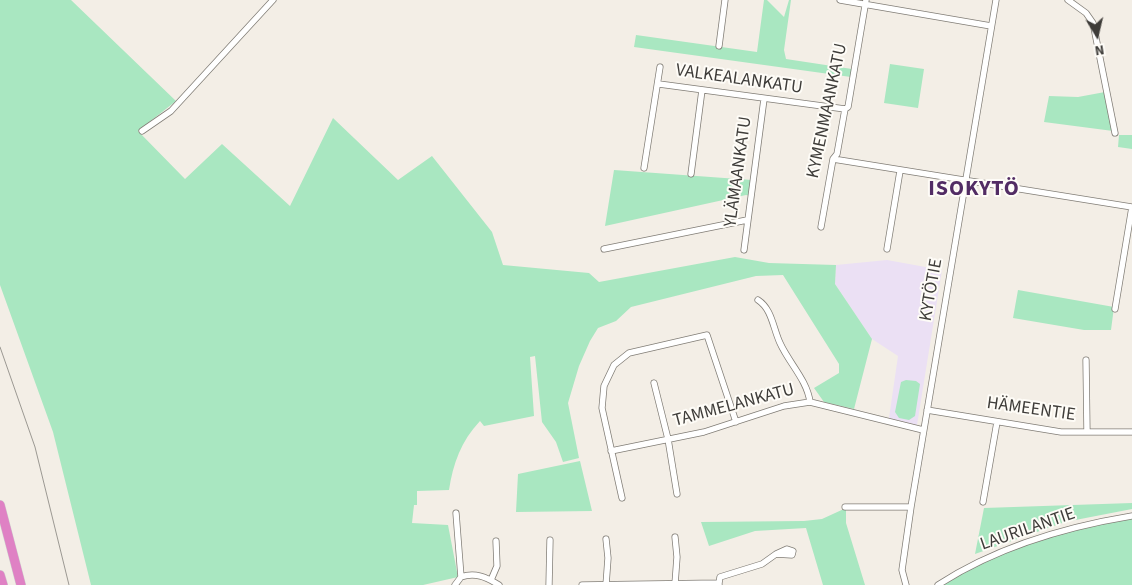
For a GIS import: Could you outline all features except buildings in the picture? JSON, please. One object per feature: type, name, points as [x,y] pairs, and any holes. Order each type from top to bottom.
[{"type":"highway","points":[[0,504],[22,585]]},
{"type":"highway","points":[[0,575],[3,585]]},
{"type":"street","points":[[142,131],[171,111],[273,0]]},
{"type":"street","points":[[718,46],[725,0]]},
{"type":"street","points":[[840,0],[991,26]]},
{"type":"street","name":"KYTÖTIE","points":[[906,585],[902,570],[911,507],[996,0]]},
{"type":"street","points":[[1068,0],[1086,13],[1092,22],[1115,133]]},
{"type":"street","name":"KYMENMAANKATU","points":[[820,228],[833,159],[837,154],[845,109],[848,107],[865,3]]},
{"type":"street","points":[[644,168],[660,67]]},
{"type":"street","name":"VALKEALANKATU","points":[[658,84],[845,109]]},
{"type":"street","points":[[691,174],[702,90]]},
{"type":"street","name":"YLÄMAANKATU","points":[[744,250],[764,99]]},
{"type":"street","points":[[833,159],[1132,207],[1116,309]]},
{"type":"street","points":[[887,248],[900,170]]},
{"type":"street","points":[[604,249],[747,220]]},
{"type":"street","points":[[758,300],[769,310],[781,346],[803,380],[810,402]]},
{"type":"street","points":[[622,498],[602,408],[604,386],[614,365],[629,353],[707,335],[736,422]]},
{"type":"street","points":[[1086,360],[1087,432]]},
{"type":"street","points":[[654,383],[668,439],[677,494]]},
{"type":"street","name":"TAMMELANKATU","points":[[611,451],[736,422],[784,406],[810,402],[923,430]]},
{"type":"street","name":"HÄMEENTIE","points":[[927,410],[1061,432],[1132,432]]},
{"type":"street","points":[[983,502],[997,422]]},
{"type":"street","points":[[845,507],[911,507]]},
{"type":"street","points":[[455,585],[461,576],[456,513]]},
{"type":"street","name":"LAURILANTIE","points":[[938,585],[957,573],[994,556],[1047,536],[1132,516]]},
{"type":"street","points":[[675,537],[677,557],[675,584]]},
{"type":"street","points":[[606,539],[608,558],[606,585]]},
{"type":"street","points":[[549,585],[550,540]]},
{"type":"street","points":[[491,580],[497,566],[496,541]]},
{"type":"street","points":[[582,585],[719,584],[720,577],[762,564],[776,554]]},
{"type":"street","points":[[461,576],[470,574],[491,580],[498,585]]},
{"type":"shaded area","points":[[887,260],[942,270],[917,425],[889,418],[898,356],[872,339],[835,284],[836,265]]},
{"type":"green space","points":[[0,0],[71,0],[176,101],[138,131],[185,179],[222,144],[290,206],[333,118],[398,180],[432,156],[492,232],[503,265],[589,273],[599,282],[735,257],[769,263],[836,265],[835,284],[872,339],[854,409],[824,402],[814,388],[839,373],[839,364],[783,275],[756,276],[631,307],[616,321],[598,328],[579,366],[568,403],[579,458],[563,462],[556,442],[542,422],[535,356],[530,357],[534,416],[484,426],[480,421],[459,453],[449,490],[417,491],[417,505],[414,505],[412,523],[448,525],[458,577],[423,585],[91,585],[53,432],[0,285]]},
{"type":"green space","points":[[764,0],[767,0],[784,17],[789,0],[791,0],[784,50],[786,59],[852,69],[851,77],[634,47],[636,35],[757,52]]},
{"type":"green space","points":[[890,64],[924,69],[918,108],[884,103]]},
{"type":"green space","points":[[1105,92],[1113,131],[1044,122],[1049,96],[1078,97]]},
{"type":"green space","points":[[1119,135],[1132,135],[1132,149],[1118,147]]},
{"type":"green space","points":[[614,170],[752,180],[750,196],[746,195],[605,226]]},
{"type":"green space","points":[[1018,290],[1114,307],[1111,330],[1084,330],[1013,318]]},
{"type":"green space","points":[[906,380],[916,381],[920,384],[915,416],[909,420],[899,418],[895,412],[901,382]]},
{"type":"green space","points":[[580,461],[592,511],[516,512],[518,474]]},
{"type":"green space","points":[[1132,503],[1132,509],[1065,522],[975,554],[984,508]]},
{"type":"green space","points":[[846,508],[846,523],[865,585],[823,585],[806,528],[755,531],[709,546],[701,522],[804,521],[822,519]]},
{"type":"green space","points":[[1132,516],[1132,585],[938,585],[984,560],[1008,550],[1057,534]]},
{"type":"railway","points":[[0,347],[35,447],[69,585]]},
{"type":"district","name":"ISOKYTÖ","points":[[974,190]]}]
